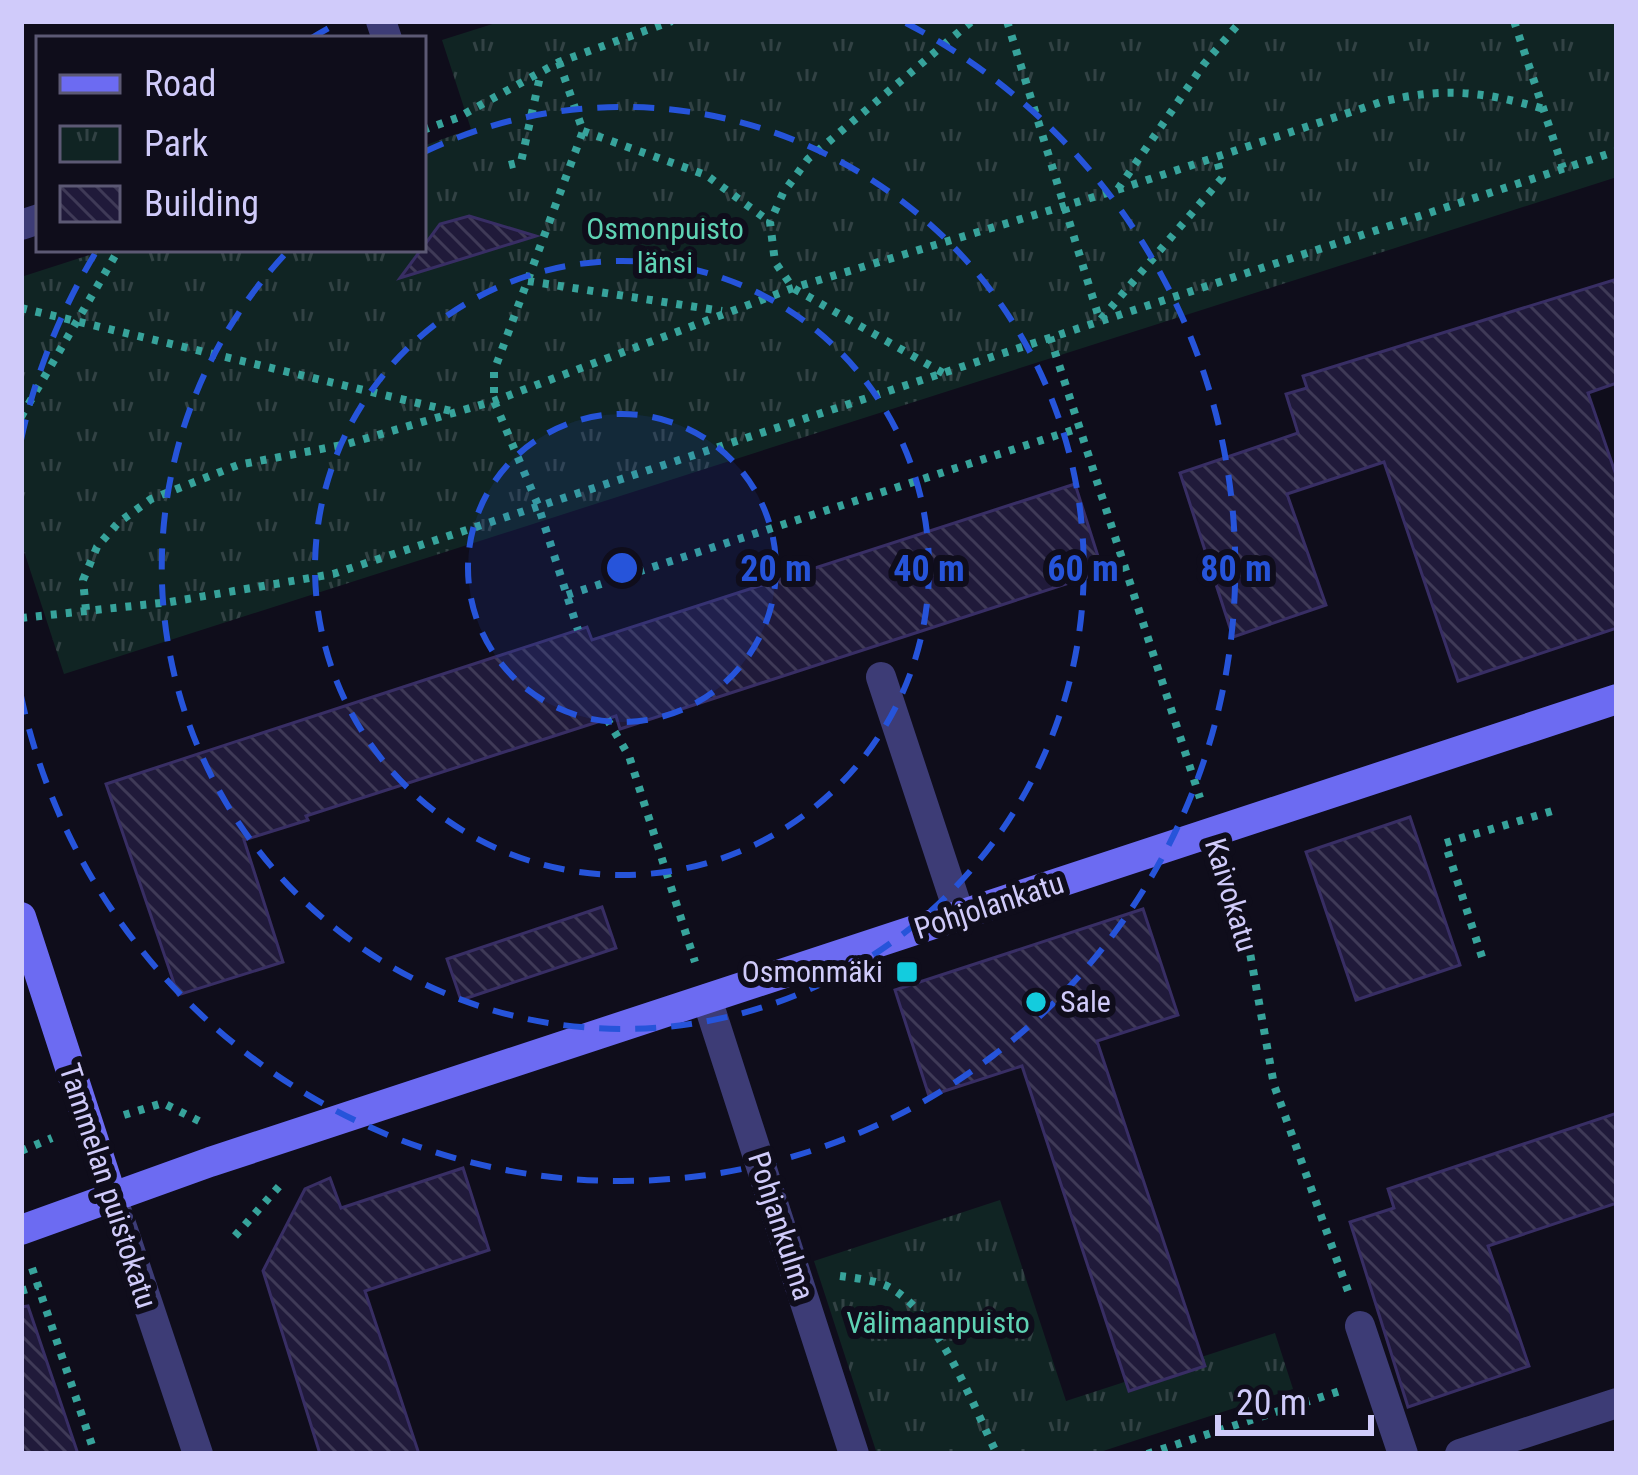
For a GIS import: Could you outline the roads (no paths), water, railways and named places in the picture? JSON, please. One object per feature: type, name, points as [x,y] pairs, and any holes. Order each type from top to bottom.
[{"type":"main road","name":"Pohjolankatu","points":[[21,1230],[1617,699]]},
{"type":"main road","name":"Tammelan puistokatu","points":[[21,916],[112,1197]]},
{"type":"street","points":[[881,677],[960,916]]},
{"type":"street","name":"Pohjankulma","points":[[707,999],[854,1454]]},
{"type":"street","name":"Tammelan puistokatu","points":[[112,1197],[198,1454]]},
{"type":"street","points":[[1360,1326],[1403,1454]]},
{"type":"street","points":[[1460,1454],[1617,1403]]},
{"type":"place","name":"Osmonmäki","points":[[907,972]]},
{"type":"place","name":"Sale","points":[[1036,1002]]},
{"type":"park label","name":"Osmonpuisto länsi","points":[[665,246]]},
{"type":"park label","name":"Välimaanpuisto","points":[[938,1323]]}]
